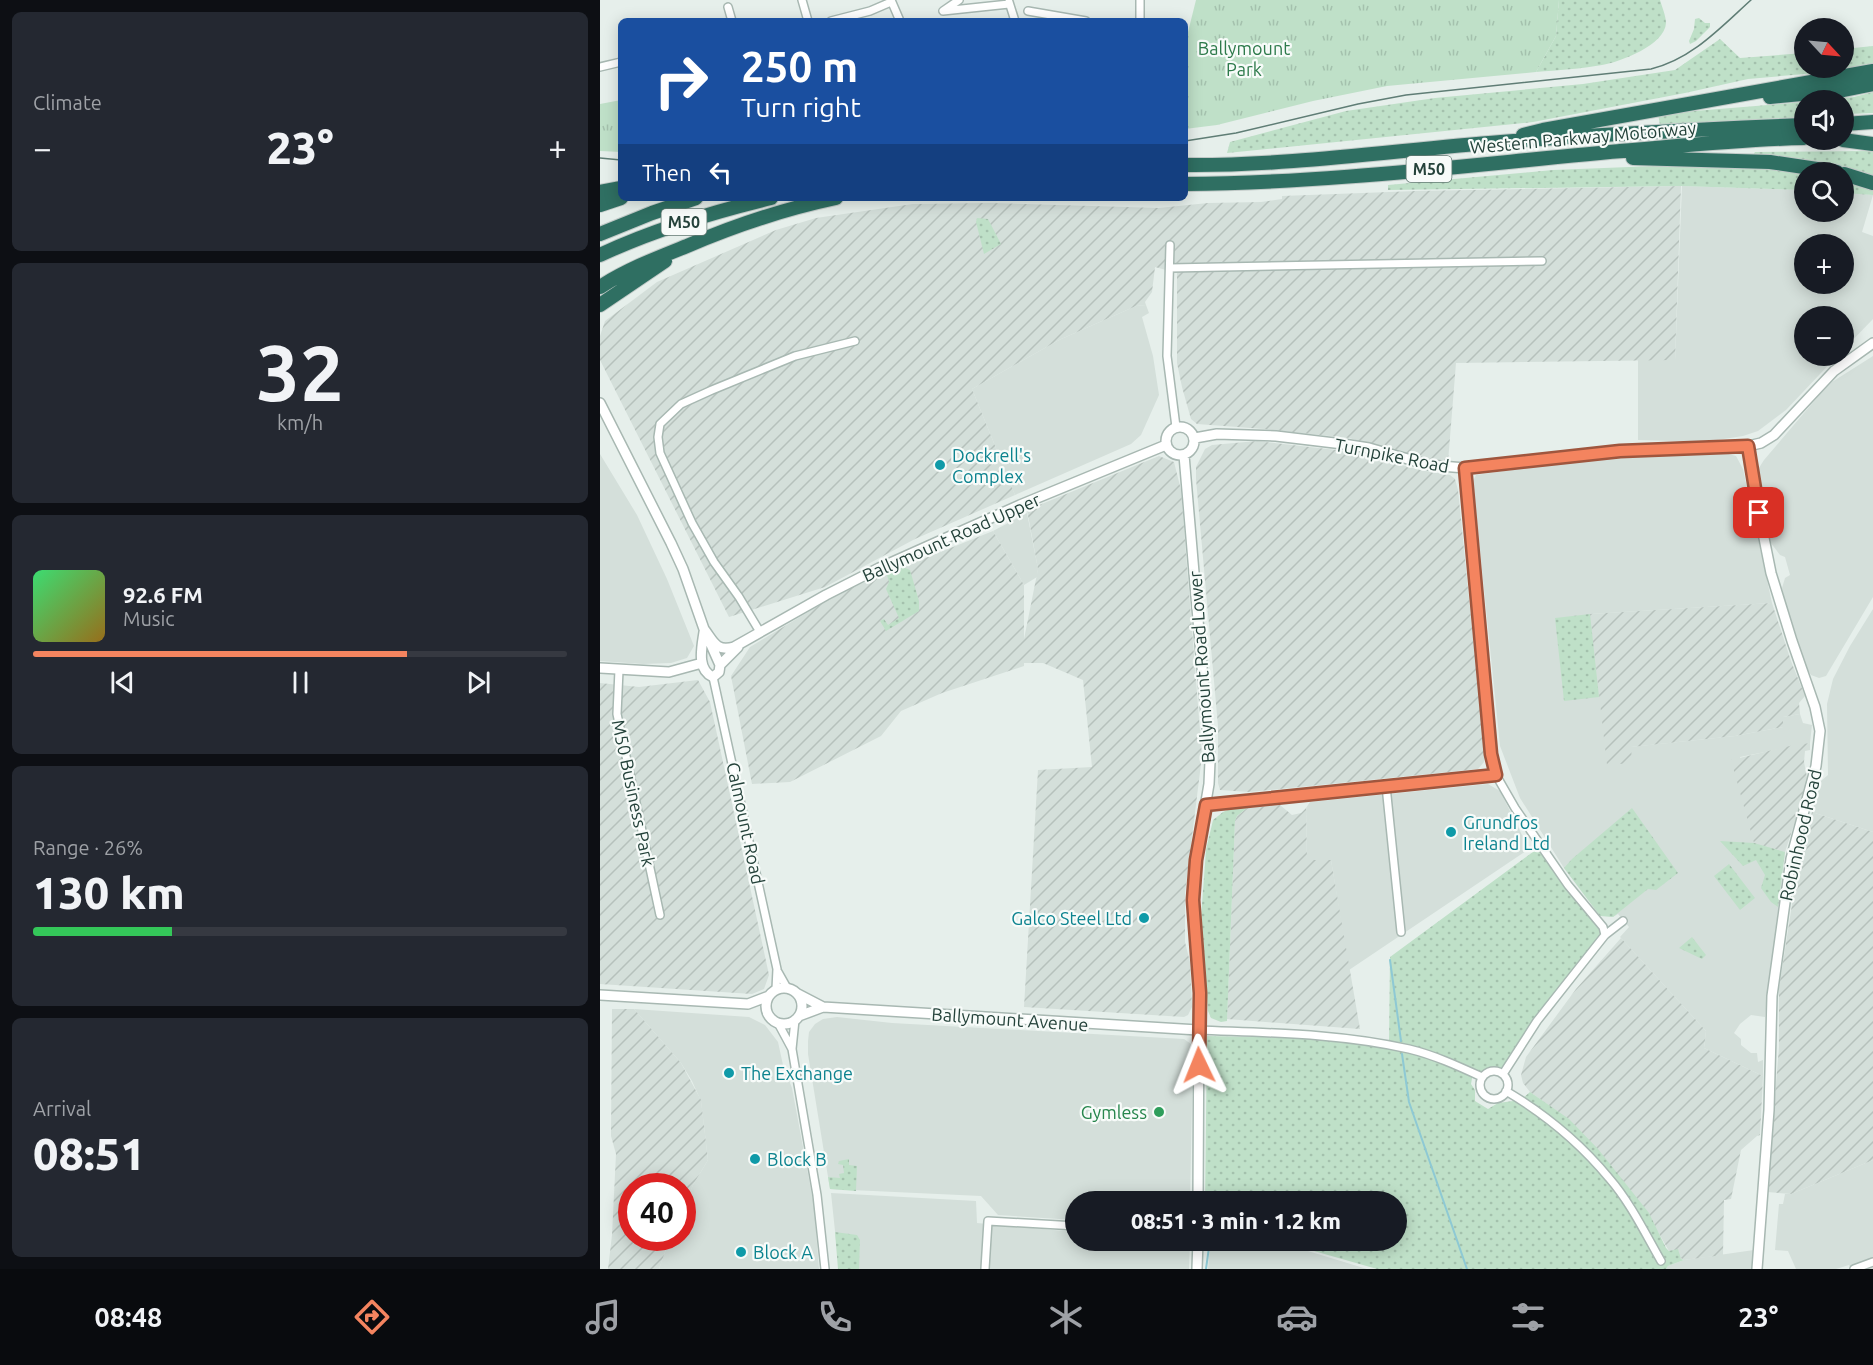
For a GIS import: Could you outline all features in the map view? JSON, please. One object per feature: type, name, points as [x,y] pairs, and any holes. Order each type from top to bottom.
[{"type":"highway","points":[[1703,103],[1726,96],[1873,71]]},
{"type":"highway","points":[[1501,142],[1543,130],[1703,103],[1811,94],[1873,84]]},
{"type":"highway","points":[[1854,123],[1873,122]]},
{"type":"highway","name":"Western Parkway Motorway","points":[[1188,165],[1252,165],[1501,142],[1794,126]]},
{"type":"highway","points":[[1854,139],[1873,138]]},
{"type":"highway","name":"Western Parkway Motorway","points":[[1188,184],[1255,184],[1352,177],[1552,157],[1794,139]]},
{"type":"highway","points":[[1854,141],[1873,144]]},
{"type":"highway","points":[[1552,157],[1693,158],[1770,162],[1794,166]]},
{"type":"highway","points":[[1854,177],[1873,183]]},
{"type":"highway","points":[[600,192],[618,189]]},
{"type":"highway","points":[[600,205],[618,199]]},
{"type":"highway","name":"M50","points":[[600,234],[687,201]]},
{"type":"highway","name":"M50","points":[[600,255],[665,228],[727,208],[758,201]]},
{"type":"highway","name":"M50","points":[[600,287],[640,264],[737,225],[824,201]]},
{"type":"highway","name":"M50","points":[[600,305],[690,244]]},
{"type":"street","points":[[802,0],[807,18]]},
{"type":"street","points":[[959,0],[940,11],[1009,2],[1014,18]]},
{"type":"street","points":[[1139,18],[1140,0]]},
{"type":"street","points":[[843,18],[870,11],[891,1],[899,18]]},
{"type":"street","points":[[728,7],[731,18]]},
{"type":"street","points":[[1028,11],[1056,18]]},
{"type":"street","points":[[600,67],[618,63]]},
{"type":"street","points":[[1170,245],[1167,356],[1176,427]]},
{"type":"street","points":[[1170,268],[1542,261]]},
{"type":"street","points":[[760,632],[740,597],[714,562],[692,523],[660,453],[658,437],[660,424],[681,404],[712,390],[795,356],[855,341]]},
{"type":"street","name":"Turnpike Road","points":[[1195,438],[1217,434],[1242,434],[1294,438],[1369,448],[1428,465],[1465,468],[1620,451],[1748,446],[1761,443],[1774,435],[1834,371],[1873,343]]},
{"type":"street","points":[[600,403],[683,569],[704,629],[720,664]]},
{"type":"street","points":[[600,418],[617,437]]},
{"type":"street","points":[[1176,427],[1185,427],[1193,433],[1195,438],[1191,451],[1184,455],[1172,453],[1166,444],[1168,434],[1176,427]]},
{"type":"street","name":"Ballymount Road Upper","points":[[713,677],[720,670],[720,664],[742,644],[826,595],[879,568],[1020,505],[1166,444]]},
{"type":"street","name":"Robinhood Road","points":[[1748,446],[1755,494],[1772,573],[1815,707],[1820,731],[1816,766],[1791,859],[1772,996],[1769,1110],[1757,1269]]},
{"type":"street","name":"Ballymount Road Lower","points":[[1184,455],[1210,761],[1206,805],[1196,860],[1193,900],[1200,993],[1198,1191]]},
{"type":"street","points":[[1465,468],[1491,754],[1496,775],[1534,837],[1568,885],[1603,927],[1605,935]]},
{"type":"street","points":[[704,629],[714,643],[723,650],[742,644]]},
{"type":"street","points":[[704,629],[702,663],[705,673],[713,677]]},
{"type":"street","points":[[600,668],[669,672],[702,663]]},
{"type":"street","name":"M50 Business Park","points":[[619,670],[617,714],[660,915]]},
{"type":"street","name":"Calmount Road","points":[[713,677],[777,969],[787,988]]},
{"type":"street","points":[[1206,805],[1496,775]]},
{"type":"street","points":[[1386,786],[1401,932]]},
{"type":"street","points":[[1503,1074],[1538,1022],[1605,935],[1623,921]]},
{"type":"street","name":"Calmount Road","points":[[773,993],[777,969]]},
{"type":"street","points":[[748,1004],[787,988],[798,994],[802,1005],[797,1018],[792,1049]]},
{"type":"street","points":[[770,1016],[766,1006],[773,993]]},
{"type":"street","name":"Ballymount Avenue","points":[[798,994],[823,1007],[1198,1030]]},
{"type":"street","points":[[600,995],[748,1004],[778,1023],[792,1049],[817,1195],[825,1269]]},
{"type":"street","name":"Ballymount Avenue","points":[[797,1018],[823,1007]]},
{"type":"street","points":[[778,1023],[784,1024],[797,1018]]},
{"type":"street","points":[[1198,1030],[1323,1035],[1376,1043],[1433,1056],[1482,1077]]},
{"type":"street","points":[[1494,1071],[1503,1074],[1507,1082],[1506,1091],[1496,1098],[1486,1096],[1480,1088],[1482,1077],[1494,1071]]},
{"type":"street","points":[[1506,1091],[1536,1108],[1566,1133],[1610,1178],[1630,1207],[1661,1261]]},
{"type":"street","points":[[985,1269],[988,1221],[1065,1225]]},
{"type":"street","points":[[1197,1269],[1198,1251]]},
{"type":"street","points":[[1854,1269],[1873,1263]]},
{"type":"shaded area","points":[[1681,186],[1675,360],[1456,363],[1448,462],[1411,456],[1349,438],[1197,424],[1191,419],[1177,363],[1177,273],[1155,267],[1152,292],[1145,302],[1146,305],[1136,306],[1059,340],[972,389],[1015,495],[915,539],[825,587],[729,617],[600,360],[600,336],[605,321],[657,282],[776,230],[816,218],[913,204],[990,203],[1159,208],[1208,203],[1261,202],[1282,199],[1282,196]]},
{"type":"shaded area","points":[[1682,186],[1794,190],[1794,222],[1854,222],[1854,193],[1873,195],[1862,232],[1873,236],[1873,319],[1854,339],[1854,306],[1794,306],[1794,366],[1828,366],[1786,410],[1758,431],[1743,436],[1704,442],[1638,440],[1638,360],[1675,360]]},
{"type":"shaded area","points":[[1146,305],[1149,313],[1142,317],[1153,356],[1159,395],[1141,435],[1131,444],[1015,495],[972,389],[1059,340],[1136,306]]},
{"type":"shaded area","points":[[1873,356],[1873,597],[1826,676],[1819,678],[1811,675],[1807,669],[1785,601],[1782,588],[1785,578],[1790,575],[1785,557],[1780,555],[1771,543],[1757,471],[1832,382]]},
{"type":"shaded area","points":[[1257,441],[1354,452],[1420,470],[1450,475],[1455,479],[1485,756],[1484,762],[1478,769],[1249,792],[1220,790],[1218,726],[1196,467],[1205,449],[1212,445]]},
{"type":"shaded area","points":[[1725,453],[1736,456],[1743,469],[1772,603],[1591,614],[1630,747],[1735,736],[1783,727],[1783,717],[1800,714],[1803,723],[1812,725],[1810,743],[1740,757],[1754,842],[1785,852],[1765,1017],[1751,1015],[1740,1024],[1734,1033],[1741,1039],[1741,1045],[1751,1053],[1757,1053],[1758,1062],[1763,1060],[1763,1076],[1704,1048],[1706,1031],[1620,937],[1629,927],[1618,914],[1613,917],[1601,915],[1564,868],[1520,798],[1500,746],[1473,481],[1476,475],[1628,454]]},
{"type":"shaded area","points":[[600,454],[637,515],[667,579],[694,646],[687,658],[671,663],[643,664],[600,661]]},
{"type":"shaded area","points":[[1159,456],[1174,462],[1181,490],[1202,756],[1185,893],[1185,942],[1190,962],[1192,1007],[1188,1015],[1184,1017],[1024,1007],[1038,770],[1092,767],[1083,680],[1043,663],[1024,663],[1024,666],[942,693],[901,711],[881,736],[790,782],[752,784],[731,676],[750,647],[843,591],[993,531],[1024,585],[1024,639],[1038,569],[1027,510]]},
{"type":"shaded area","points":[[1027,513],[1038,569],[1037,577],[1024,585],[993,531]]},
{"type":"shaded area","points":[[1772,603],[1805,696],[1799,703],[1800,714],[1783,717],[1783,727],[1735,736],[1631,747],[1632,763],[1607,765],[1590,614]]},
{"type":"shaded area","points":[[1873,609],[1873,832],[1812,812],[1821,781],[1828,775],[1827,704],[1833,679]]},
{"type":"shaded area","points":[[698,680],[710,702],[769,975],[764,989],[752,994],[600,984],[600,683],[639,687]]},
{"type":"shaded area","points":[[1810,743],[1810,750],[1805,751],[1804,762],[1808,782],[1785,852],[1754,843],[1731,760]]},
{"type":"shaded area","points":[[1488,784],[1500,791],[1529,849],[1349,970],[1331,860],[1307,860],[1306,808],[1310,802]]},
{"type":"shaded area","points":[[1280,805],[1292,815],[1301,813],[1306,808],[1307,860],[1331,860],[1360,1029],[1227,1019],[1235,820],[1247,808]]},
{"type":"shaded area","points":[[1812,812],[1873,832],[1873,1160],[1791,1194],[1767,1192],[1779,1047],[1779,988],[1798,866]]},
{"type":"shaded area","points":[[1621,938],[1706,1031],[1704,1048],[1763,1076],[1760,1135],[1741,1150],[1731,1199],[1724,1200],[1723,1255],[1684,1260],[1669,1251],[1658,1232],[1569,1120],[1530,1092],[1523,1083],[1521,1075],[1526,1057],[1576,989]]},
{"type":"shaded area","points":[[612,1009],[634,1009],[681,1063],[701,1100],[708,1160],[696,1180],[696,1173],[618,1173],[618,1251],[665,1251],[659,1269],[608,1269],[616,1154],[611,1136]]},
{"type":"shaded area","points":[[634,1009],[749,1017],[765,1025],[778,1042],[783,1065],[792,1088],[814,1206],[819,1269],[659,1269],[665,1251],[696,1251],[696,1180],[708,1160],[701,1101],[681,1063]]},
{"type":"shaded area","points":[[837,1017],[892,1023],[1184,1039],[1191,1044],[1193,1049],[1190,1191],[1065,1191],[1065,1219],[998,1215],[981,1196],[830,1189],[808,1054],[809,1032],[823,1019]]},
{"type":"shaded area","points":[[1873,1160],[1873,1258],[1871,1259],[1873,1269],[1851,1269],[1849,1265],[1836,1269],[1796,1269],[1788,1251],[1775,1250],[1779,1204],[1783,1204],[1785,1194],[1791,1194]]},
{"type":"shaded area","points":[[831,1193],[976,1201],[977,1223],[1065,1231],[1065,1251],[1190,1251],[1189,1269],[839,1269]]},
{"type":"shaded area","points":[[1754,1250],[1753,1269],[1666,1269],[1684,1260]]},
{"type":"shaded area","points":[[1210,1251],[1308,1251],[1367,1269],[1208,1269]]},
{"type":"green space","name":"Ballymount Park","points":[[1196,0],[1559,0],[1556,36],[1536,72],[1387,86],[1313,101],[1217,125],[1188,129],[1188,32]]},
{"type":"green space","points":[[1559,0],[1660,0],[1665,14],[1664,31],[1640,51],[1610,63],[1536,72],[1556,36]]},
{"type":"green space","points":[[1699,18],[1705,23],[1710,23],[1710,27],[1690,44],[1695,19]]},
{"type":"green space","points":[[1720,39],[1740,58],[1794,54],[1794,75],[1748,79],[1533,122],[1227,153],[1230,142],[1346,111],[1435,98],[1583,84],[1675,70]]},
{"type":"green space","points":[[1873,46],[1873,63],[1854,67],[1854,48]]},
{"type":"green space","points":[[1873,92],[1873,113],[1854,114],[1854,97]]},
{"type":"green space","points":[[618,101],[618,152],[600,151],[600,104]]},
{"type":"green space","points":[[1794,103],[1794,118],[1660,125],[1658,114]]},
{"type":"green space","points":[[1873,151],[1873,177],[1854,174],[1854,162],[1794,163],[1753,155],[1755,152]]},
{"type":"green space","points":[[1680,165],[1775,169],[1794,172],[1794,190],[1681,186],[1388,190],[1388,185],[1553,170]]},
{"type":"green space","points":[[1854,184],[1873,190],[1873,195],[1854,194]]},
{"type":"green space","points":[[977,218],[988,219],[1001,244],[984,254],[976,222]]},
{"type":"green space","points":[[903,567],[910,570],[919,601],[919,611],[886,631],[880,621],[884,619],[888,625],[899,618],[886,589],[889,582],[887,575]]},
{"type":"green space","points":[[1590,614],[1599,697],[1564,701],[1555,618]]},
{"type":"green space","points":[[1237,806],[1247,806],[1247,808],[1237,816],[1235,821],[1227,1021],[1221,1022],[1211,1018],[1208,1011],[1201,918],[1206,850],[1213,820],[1223,812]]},
{"type":"green space","points":[[1632,808],[1678,873],[1656,890],[1648,889],[1613,917],[1600,916],[1564,868]]},
{"type":"green space","points":[[1720,841],[1754,843],[1785,852],[1778,907],[1771,902],[1761,888],[1765,875],[1756,860],[1743,866]]},
{"type":"green space","points":[[1541,846],[1605,931],[1503,1074],[1494,1071],[1484,1075],[1473,1073],[1471,1084],[1475,1090],[1475,1101],[1488,1109],[1498,1103],[1521,1100],[1530,1092],[1569,1119],[1598,1149],[1649,1213],[1666,1248],[1669,1251],[1678,1249],[1681,1259],[1684,1260],[1666,1269],[1377,1269],[1314,1251],[1407,1251],[1407,1191],[1205,1191],[1207,1036],[1319,1038],[1389,1045],[1390,957]]},
{"type":"green space","points":[[1729,864],[1755,898],[1740,910],[1714,876]]},
{"type":"green space","points":[[1692,937],[1706,955],[1702,959],[1679,948]]},
{"type":"green space","points":[[849,1159],[849,1165],[857,1166],[856,1191],[830,1189],[828,1177],[840,1178],[839,1174],[844,1173],[843,1165],[838,1164],[839,1161]]},
{"type":"green space","points":[[835,1232],[857,1235],[860,1240],[859,1269],[838,1269]]},
{"type":"waterway","points":[[1390,960],[1401,1041]]},
{"type":"waterway","points":[[1402,1054],[1409,1102],[1467,1269]]},
{"type":"waterway","points":[[1206,1269],[1208,1251]]},
{"type":"tram line","points":[[1188,141],[1236,133],[1406,95],[1651,69],[1680,58],[1692,50],[1717,32],[1751,0]]},
{"type":"tram line","points":[[600,158],[618,160]]},
{"type":"place","name":"Dockrell's Complex","points":[[940,465]]},
{"type":"place","name":"Grundfos Ireland Ltd","points":[[1451,832]]},
{"type":"place","name":"Galco Steel Ltd","points":[[1144,918]]},
{"type":"place","name":"The Exchange","points":[[729,1073]]},
{"type":"place","name":"Gymless","points":[[1159,1112]]},
{"type":"place","name":"Block B","points":[[755,1159]]},
{"type":"place","name":"Block A","points":[[741,1252]]},
{"type":"route","points":[[1199,1065],[1200,993],[1193,900],[1196,860],[1206,805],[1496,775],[1491,754],[1489,711],[1465,468],[1620,451],[1748,446],[1759,513]]}]
